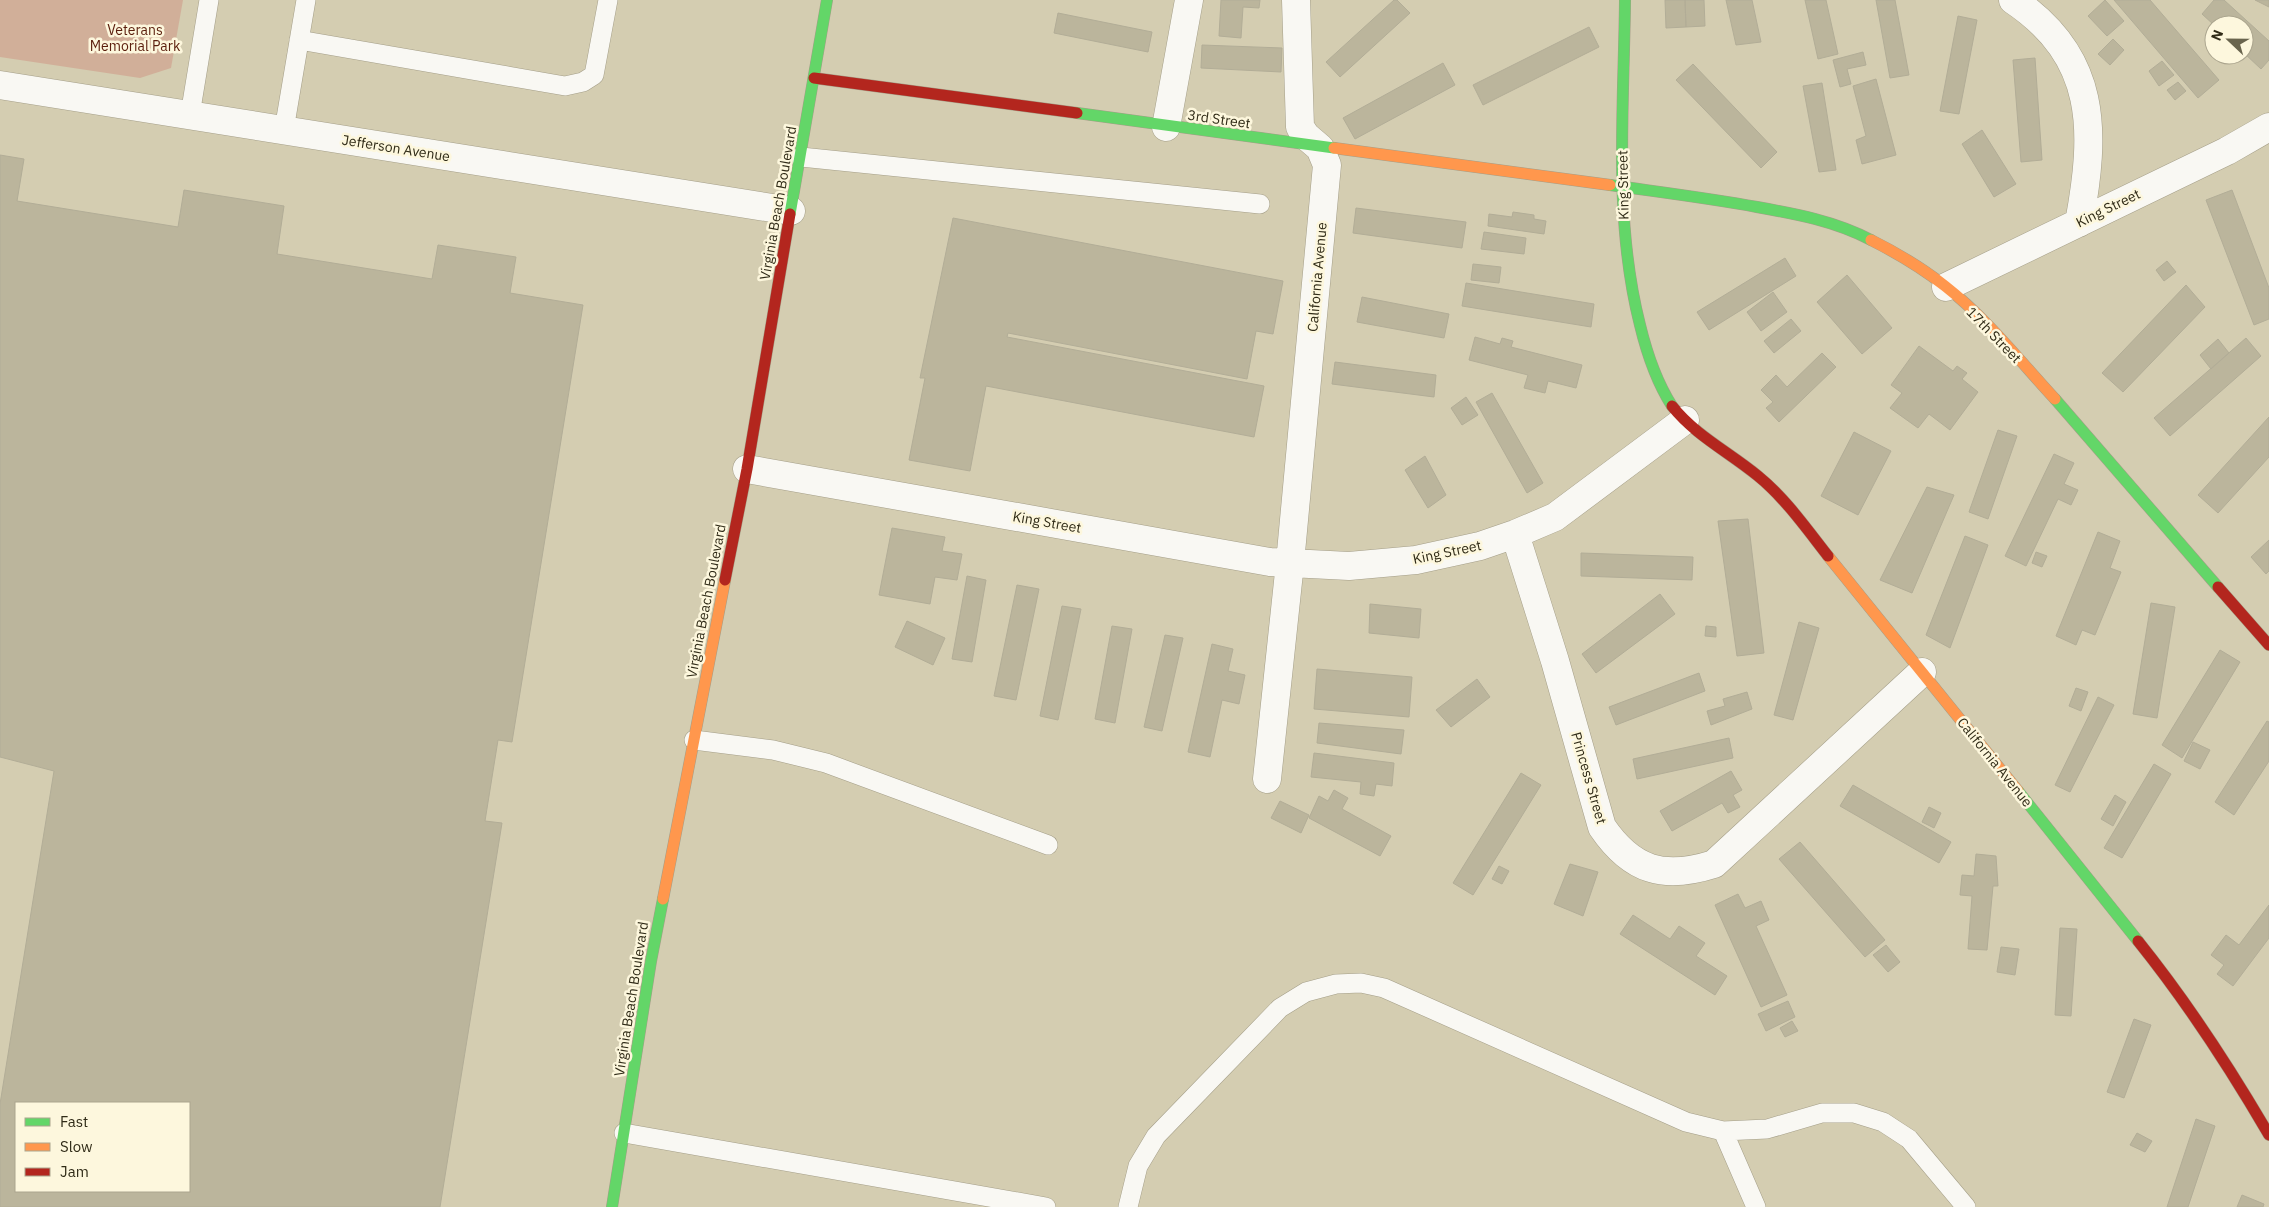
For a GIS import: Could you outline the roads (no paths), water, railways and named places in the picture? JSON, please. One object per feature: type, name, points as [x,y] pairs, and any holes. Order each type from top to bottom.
[{"type":"street","name":"Virginia Beach Boulevard","points":[[612,1207],[651,961],[747,469],[827,0]]},
{"type":"street","points":[[1166,126],[1189,0]]},
{"type":"street","name":"California Avenue","points":[[1267,779],[1290,564],[1328,165],[1320,148],[1306,136],[1300,127],[1296,0]]},
{"type":"street","name":"King Street","points":[[747,469],[1290,564],[1349,566],[1416,560],[1480,546],[1555,517],[1685,420],[1656,380],[1639,326],[1625,257],[1621,187],[1625,0]]},
{"type":"street","points":[[2012,0],[2034,15],[2061,43],[2073,63],[2086,105],[2090,149],[2079,222]]},
{"type":"street","name":"3rd Street","points":[[814,78],[1320,148],[1621,187]]},
{"type":"street","name":"Jefferson Avenue","points":[[0,85],[791,211]]},
{"type":"street","name":"King Street","points":[[1946,287],[2226,151],[2269,127]]},
{"type":"street","name":"17th Street","points":[[1621,187],[1718,200],[1806,216],[1856,232],[1904,256],[1946,287],[1970,309],[2057,401],[2269,645]]},
{"type":"street","name":"California Avenue","points":[[1685,420],[1713,444],[1754,472],[1790,508],[2167,977],[2245,1094],[2269,1135]]},
{"type":"street","name":"Princess Street","points":[[1515,534],[1555,660],[1602,827],[1614,844],[1633,862],[1658,871],[1689,872],[1714,864],[1922,672]]},
{"type":"lane","points":[[190,115],[210,0]]},
{"type":"lane","points":[[284,130],[306,0]]},
{"type":"lane","points":[[299,40],[565,86],[583,82],[594,75],[608,0]]},
{"type":"lane","points":[[801,157],[1260,204]]},
{"type":"lane","points":[[694,740],[773,750],[826,763],[1048,845]]},
{"type":"lane","points":[[1128,1207],[1138,1166],[1156,1136],[1280,1008],[1306,992],[1336,984],[1360,983],[1384,988],[1686,1122],[1723,1130],[1767,1129],[1822,1113],[1854,1113],[1883,1122],[1909,1139],[1966,1207]]},
{"type":"lane","points":[[1723,1130],[1756,1207]]},
{"type":"lane","points":[[624,1133],[1046,1207]]},
{"type":"park label","name":"Veterans Memorial Park","points":[[135,38]]}]
